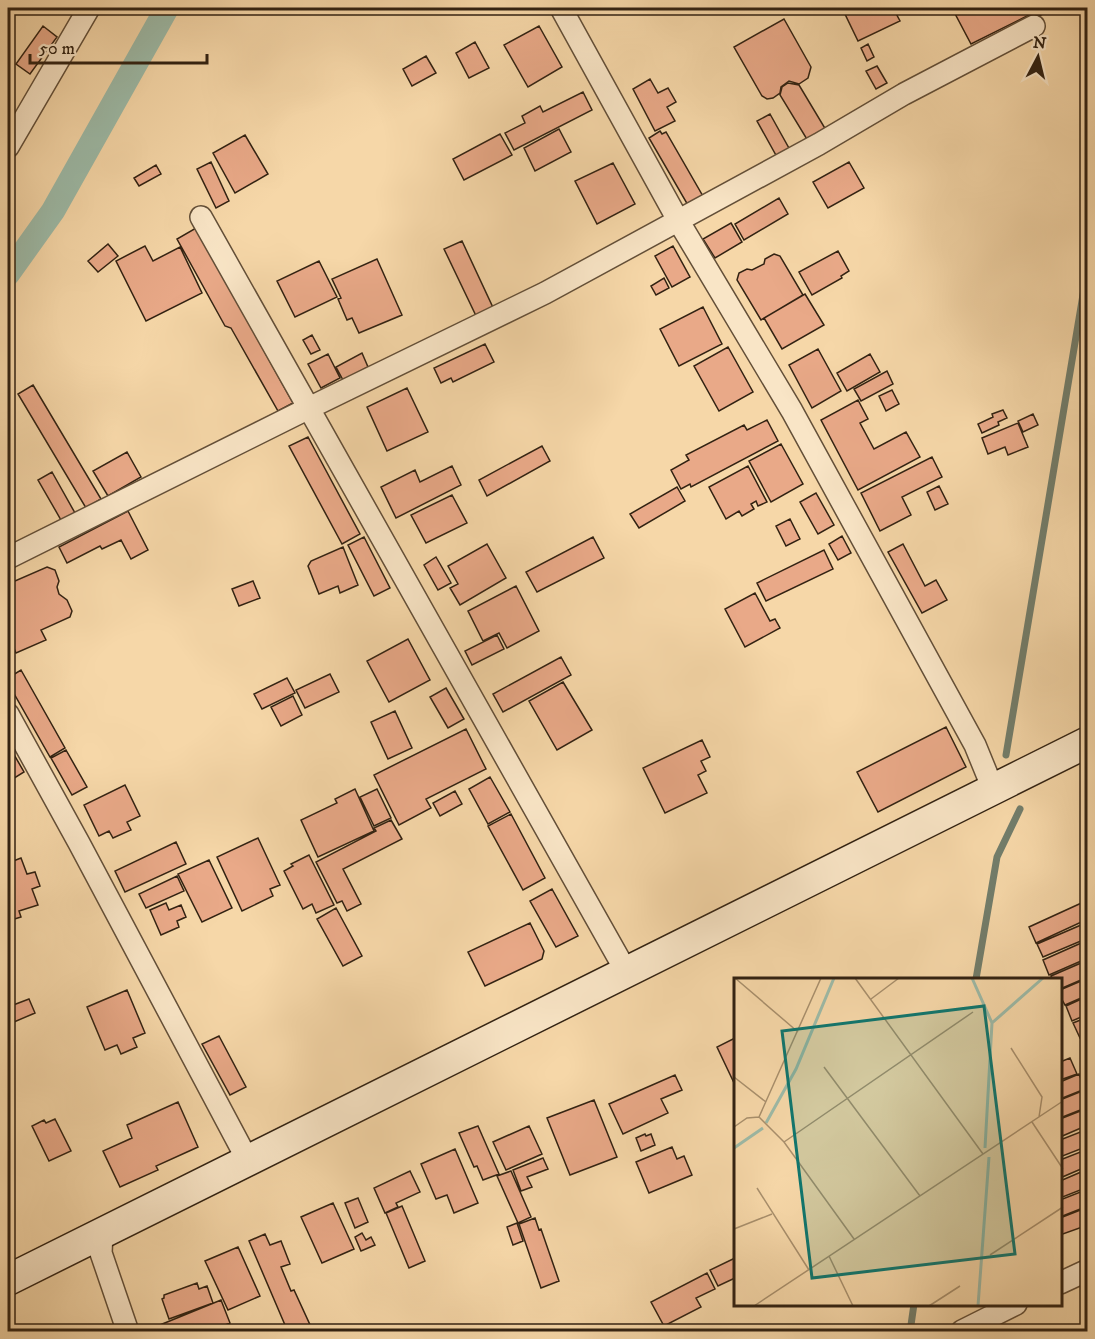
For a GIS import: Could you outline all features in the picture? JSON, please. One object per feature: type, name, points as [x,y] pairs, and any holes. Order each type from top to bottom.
[{"type":"main road","points":[[8,1280],[1088,741]]},
{"type":"street","points":[[561,8],[679,222],[815,453],[975,745],[993,789]]},
{"type":"street","points":[[8,147],[84,10]]},
{"type":"street","points":[[8,558],[309,408],[535,299],[679,222],[904,94],[1034,26]]},
{"type":"street","points":[[201,217],[627,973]]},
{"type":"street","points":[[8,714],[80,843],[247,1159]]},
{"type":"street","points":[[102,1233],[101,1253],[128,1332]]},
{"type":"street","points":[[1062,1282],[1088,1270]]},
{"type":"street","points":[[962,1330],[1014,1306]]},
{"type":"building","points":[[853,8],[893,8],[900,21],[858,41],[844,12]]},
{"type":"building","points":[[952,8],[1028,8],[1031,14],[971,44]]},
{"type":"building","points":[[1030,8],[1044,8],[1047,12],[1035,18]]},
{"type":"building","points":[[784,19],[811,67],[808,78],[799,84],[789,81],[781,87],[780,93],[767,99],[762,96],[734,47]]},
{"type":"building","points":[[43,26],[57,37],[30,74],[16,64]]},
{"type":"building","points":[[539,26],[562,67],[528,87],[504,45]]},
{"type":"building","points":[[475,42],[489,68],[469,78],[456,53]]},
{"type":"building","points":[[868,44],[874,57],[867,61],[861,48]]},
{"type":"building","points":[[426,56],[436,73],[412,86],[403,69]]},
{"type":"building","points":[[877,66],[887,83],[876,89],[866,71]]},
{"type":"building","points":[[650,79],[658,93],[668,88],[676,102],[667,107],[675,121],[655,131],[633,89]]},
{"type":"building","points":[[788,83],[799,85],[826,130],[808,141],[780,95],[782,87]]},
{"type":"building","points":[[583,92],[592,110],[514,150],[505,133],[525,123],[522,116],[540,106],[543,112]]},
{"type":"building","points":[[770,114],[790,150],[777,157],[757,121]]},
{"type":"building","points":[[559,129],[571,152],[535,171],[524,148]]},
{"type":"building","points":[[660,131],[662,134],[666,132],[704,198],[689,207],[649,138]]},
{"type":"building","points":[[500,134],[512,155],[464,180],[453,159]]},
{"type":"building","points":[[245,135],[268,174],[235,193],[213,153]]},
{"type":"building","points":[[211,162],[229,201],[216,208],[197,169]]},
{"type":"building","points":[[849,162],[864,188],[828,208],[813,182]]},
{"type":"building","points":[[613,163],[635,204],[597,224],[575,181]]},
{"type":"building","points":[[156,165],[161,174],[139,186],[134,178]]},
{"type":"building","points":[[779,198],[788,214],[744,240],[735,224]]},
{"type":"building","points":[[731,223],[742,242],[715,258],[703,239]]},
{"type":"building","points":[[196,228],[293,403],[278,411],[231,328],[225,326],[177,239]]},
{"type":"building","points":[[462,241],[496,314],[479,322],[444,249]]},
{"type":"building","points":[[108,244],[118,256],[98,272],[88,261]]},
{"type":"building","points":[[145,246],[153,261],[180,247],[202,293],[146,321],[116,261]]},
{"type":"building","points":[[673,246],[690,277],[672,287],[655,256]]},
{"type":"building","points":[[838,251],[849,271],[841,276],[842,278],[812,295],[799,272]]},
{"type":"building","points":[[774,254],[780,256],[803,295],[761,320],[737,280],[739,273],[764,264],[765,259]]},
{"type":"building","points":[[377,259],[402,315],[359,333],[352,318],[347,320],[338,299],[341,298],[332,279]]},
{"type":"building","points":[[319,261],[337,297],[295,317],[277,281]]},
{"type":"building","points":[[664,278],[669,288],[656,295],[651,286]]},
{"type":"building","points":[[805,294],[824,325],[782,349],[764,318]]},
{"type":"building","points":[[703,307],[722,344],[679,366],[660,329]]},
{"type":"building","points":[[312,335],[320,350],[311,354],[303,340]]},
{"type":"building","points":[[485,344],[494,362],[453,382],[451,378],[441,383],[434,368]]},
{"type":"building","points":[[728,347],[753,392],[719,411],[694,366]]},
{"type":"building","points":[[818,349],[841,391],[812,408],[789,365]]},
{"type":"building","points":[[362,353],[368,367],[343,380],[336,367]]},
{"type":"building","points":[[328,354],[340,378],[321,388],[308,364]]},
{"type":"building","points":[[870,354],[880,372],[847,391],[837,373]]},
{"type":"building","points":[[887,371],[893,384],[861,401],[854,389]]},
{"type":"building","points":[[33,385],[101,499],[86,508],[18,394]]},
{"type":"building","points":[[407,388],[428,432],[387,451],[367,407]]},
{"type":"building","points":[[892,390],[899,404],[886,411],[879,396]]},
{"type":"building","points":[[858,400],[868,419],[860,423],[874,449],[906,432],[920,457],[858,490],[821,420]]},
{"type":"building","points":[[1003,410],[1007,418],[998,422],[999,425],[982,433],[978,424],[993,417],[992,414]]},
{"type":"building","points":[[1033,414],[1038,425],[1023,432],[1018,421]]},
{"type":"building","points":[[767,420],[778,441],[691,487],[690,484],[681,489],[671,470],[689,460],[686,455],[744,425],[747,430]]},
{"type":"building","points":[[1018,423],[1028,447],[1008,455],[1005,447],[988,454],[982,438]]},
{"type":"building","points":[[308,437],[360,534],[342,544],[289,446]]},
{"type":"building","points":[[781,444],[803,484],[771,502],[749,461]]},
{"type":"building","points":[[542,446],[550,461],[487,496],[479,480]]},
{"type":"building","points":[[127,452],[141,477],[108,496],[93,471]]},
{"type":"building","points":[[932,457],[942,477],[902,497],[911,515],[880,531],[861,493]]},
{"type":"building","points":[[452,466],[461,485],[396,518],[381,487],[415,470],[420,482]]},
{"type":"building","points":[[748,466],[767,502],[758,506],[756,501],[751,504],[754,509],[742,516],[739,511],[726,519],[709,487]]},
{"type":"building","points":[[52,472],[75,513],[61,520],[38,480]]},
{"type":"building","points":[[939,486],[948,504],[935,510],[927,492]]},
{"type":"building","points":[[677,487],[685,501],[639,528],[630,514]]},
{"type":"building","points":[[816,493],[834,525],[818,534],[800,502]]},
{"type":"building","points":[[452,495],[467,523],[426,543],[411,515]]},
{"type":"building","points":[[128,511],[148,550],[131,559],[121,540],[102,549],[100,546],[67,563],[59,547]]},
{"type":"building","points":[[790,519],[800,539],[786,546],[776,526]]},
{"type":"building","points":[[842,536],[851,553],[838,560],[829,544]]},
{"type":"building","points":[[364,537],[390,588],[374,596],[348,545]]},
{"type":"building","points":[[593,537],[604,558],[537,592],[526,572]]},
{"type":"building","points":[[487,544],[506,578],[460,605],[450,588],[458,584],[448,566]]},
{"type":"building","points":[[903,544],[925,586],[936,580],[947,600],[922,613],[888,552]]},
{"type":"building","points":[[343,547],[358,585],[340,593],[338,586],[319,594],[308,566],[311,561]]},
{"type":"building","points":[[824,550],[833,569],[766,601],[757,583]]},
{"type":"building","points":[[436,557],[451,583],[438,590],[424,565]]},
{"type":"building","points":[[47,567],[55,570],[59,581],[57,587],[59,594],[67,600],[72,611],[70,617],[41,630],[46,640],[16,653],[8,634],[8,584]]},
{"type":"building","points":[[253,581],[260,598],[239,606],[232,589]]},
{"type":"building","points":[[516,586],[539,631],[507,648],[499,633],[483,641],[468,611]]},
{"type":"building","points":[[755,593],[770,621],[775,619],[780,628],[745,647],[725,609]]},
{"type":"building","points":[[497,635],[504,649],[472,665],[465,651]]},
{"type":"building","points":[[408,639],[430,680],[389,702],[367,661]]},
{"type":"building","points":[[561,657],[571,675],[503,712],[493,694]]},
{"type":"building","points":[[21,670],[65,748],[50,757],[8,683],[8,678]]},
{"type":"building","points":[[330,674],[339,692],[305,708],[296,690]]},
{"type":"building","points":[[287,678],[295,693],[262,709],[254,694]]},
{"type":"building","points":[[563,682],[592,730],[557,750],[529,701]]},
{"type":"building","points":[[446,688],[464,719],[448,728],[430,697]]},
{"type":"building","points":[[293,696],[302,715],[281,726],[271,707]]},
{"type":"building","points":[[395,711],[412,748],[388,759],[371,722]]},
{"type":"building","points":[[946,727],[966,767],[878,812],[857,772]]},
{"type":"building","points":[[466,729],[486,769],[426,799],[431,808],[399,825],[374,775]]},
{"type":"building","points":[[702,740],[710,757],[701,761],[706,771],[698,775],[707,793],[665,813],[643,768]]},
{"type":"building","points":[[8,744],[24,772],[8,782]]},
{"type":"building","points":[[66,750],[87,787],[72,795],[51,758]]},
{"type":"building","points":[[490,777],[510,812],[488,824],[469,789]]},
{"type":"building","points":[[125,785],[140,816],[127,822],[131,830],[113,838],[109,831],[99,836],[84,805]]},
{"type":"building","points":[[355,789],[374,831],[318,857],[301,820],[337,803],[335,799]]},
{"type":"building","points":[[377,789],[391,818],[374,826],[360,797]]},
{"type":"building","points":[[455,791],[462,804],[440,816],[433,803]]},
{"type":"building","points":[[511,814],[545,878],[523,890],[488,826]]},
{"type":"building","points":[[391,820],[402,839],[343,869],[361,904],[347,911],[342,901],[337,903],[316,862],[376,831],[374,828]]},
{"type":"building","points":[[258,838],[280,885],[270,889],[273,896],[242,911],[217,857]]},
{"type":"building","points":[[176,842],[186,864],[125,892],[115,871]]},
{"type":"building","points":[[309,855],[334,905],[316,913],[312,904],[303,909],[284,871],[293,866],[291,864]]},
{"type":"building","points":[[21,858],[27,874],[35,872],[40,886],[32,889],[38,905],[19,911],[21,917],[8,921],[8,863]]},
{"type":"building","points":[[209,860],[232,908],[202,922],[178,874]]},
{"type":"building","points":[[177,876],[184,891],[146,908],[139,894]]},
{"type":"building","points":[[552,889],[578,936],[556,947],[530,901]]},
{"type":"building","points":[[1088,900],[1088,919],[1036,943],[1029,927]]},
{"type":"building","points":[[166,903],[169,910],[181,905],[186,917],[177,921],[179,927],[161,935],[150,910]]},
{"type":"building","points":[[336,908],[362,956],[343,966],[317,919]]},
{"type":"building","points":[[1088,922],[1088,938],[1043,957],[1037,944]]},
{"type":"building","points":[[530,923],[544,951],[542,959],[485,986],[468,952]]},
{"type":"building","points":[[1088,940],[1088,958],[1049,975],[1043,960]]},
{"type":"building","points":[[1088,960],[1088,977],[1062,988],[1062,978],[1052,978],[1051,976]]},
{"type":"building","points":[[1088,978],[1088,995],[1065,1005],[1062,1000],[1062,989]]},
{"type":"building","points":[[127,990],[145,1033],[133,1038],[137,1047],[121,1054],[117,1045],[105,1050],[87,1007]]},
{"type":"building","points":[[1088,996],[1088,1014],[1072,1021],[1066,1006]]},
{"type":"building","points":[[29,999],[35,1013],[14,1022],[8,1007]]},
{"type":"building","points":[[1088,1017],[1088,1034],[1080,1038],[1073,1023]]},
{"type":"building","points":[[219,1036],[246,1087],[230,1095],[202,1044]]},
{"type":"building","points":[[734,1038],[734,1083],[717,1047]]},
{"type":"building","points":[[1070,1058],[1077,1074],[1062,1079],[1062,1061]]},
{"type":"building","points":[[1079,1074],[1085,1089],[1062,1098],[1062,1081]]},
{"type":"building","points":[[675,1075],[682,1090],[661,1099],[668,1113],[623,1134],[609,1104]]},
{"type":"building","points":[[1087,1089],[1088,1107],[1062,1117],[1062,1099]]},
{"type":"building","points":[[594,1100],[617,1157],[570,1175],[547,1118]]},
{"type":"building","points":[[178,1102],[198,1147],[156,1166],[158,1170],[120,1187],[103,1151],[132,1138],[127,1125]]},
{"type":"building","points":[[1088,1108],[1088,1125],[1062,1136],[1062,1118]]},
{"type":"building","points":[[55,1119],[71,1151],[49,1161],[32,1126],[44,1120],[46,1123]]},
{"type":"building","points":[[478,1126],[499,1174],[483,1180],[477,1166],[474,1167],[459,1133]]},
{"type":"building","points":[[529,1126],[542,1154],[506,1170],[493,1142]]},
{"type":"building","points":[[1088,1129],[1088,1146],[1062,1156],[1062,1139]]},
{"type":"building","points":[[645,1134],[646,1136],[651,1134],[655,1145],[641,1151],[636,1138]]},
{"type":"building","points":[[672,1147],[677,1159],[684,1156],[692,1175],[649,1193],[636,1162]]},
{"type":"building","points":[[455,1149],[478,1203],[454,1213],[447,1195],[436,1199],[421,1164]]},
{"type":"building","points":[[1088,1149],[1088,1166],[1062,1177],[1062,1159]]},
{"type":"building","points":[[543,1158],[548,1169],[527,1177],[532,1187],[521,1191],[513,1170]]},
{"type":"building","points":[[1088,1169],[1088,1187],[1062,1197],[1062,1180]]},
{"type":"building","points":[[410,1171],[420,1192],[396,1203],[398,1207],[385,1213],[374,1188]]},
{"type":"building","points":[[511,1171],[531,1217],[518,1223],[497,1176]]},
{"type":"building","points":[[1088,1189],[1088,1206],[1062,1216],[1062,1199]]},
{"type":"building","points":[[358,1198],[368,1222],[355,1228],[345,1203]]},
{"type":"building","points":[[333,1203],[354,1249],[322,1263],[301,1217]]},
{"type":"building","points":[[402,1206],[425,1261],[409,1268],[386,1213]]},
{"type":"building","points":[[1088,1207],[1088,1225],[1062,1234],[1062,1217]]},
{"type":"building","points":[[535,1218],[559,1281],[541,1288],[519,1224]]},
{"type":"building","points":[[517,1223],[523,1241],[513,1245],[507,1227]]},
{"type":"building","points":[[362,1233],[366,1240],[371,1237],[375,1245],[361,1251],[355,1237]]},
{"type":"building","points":[[265,1234],[270,1245],[281,1241],[290,1264],[281,1267],[311,1327],[300,1332],[288,1332],[249,1241]]},
{"type":"building","points":[[238,1247],[260,1296],[228,1310],[205,1261]]},
{"type":"building","points":[[734,1258],[734,1278],[718,1286],[710,1270]]},
{"type":"building","points":[[707,1273],[715,1289],[696,1298],[701,1307],[664,1326],[651,1302]]},
{"type":"building","points":[[197,1283],[199,1289],[207,1286],[213,1303],[169,1319],[162,1299],[164,1295]]},
{"type":"building","points":[[221,1300],[230,1323],[208,1332],[157,1332],[155,1327]]},
{"type":"waterway","points":[[8,274],[53,211],[167,8]]},
{"type":"waterway","points":[[1006,755],[1088,265]]},
{"type":"waterway","points":[[976,978],[997,857],[1020,809]]},
{"type":"waterway","points":[[910,1332],[914,1306]]}]
